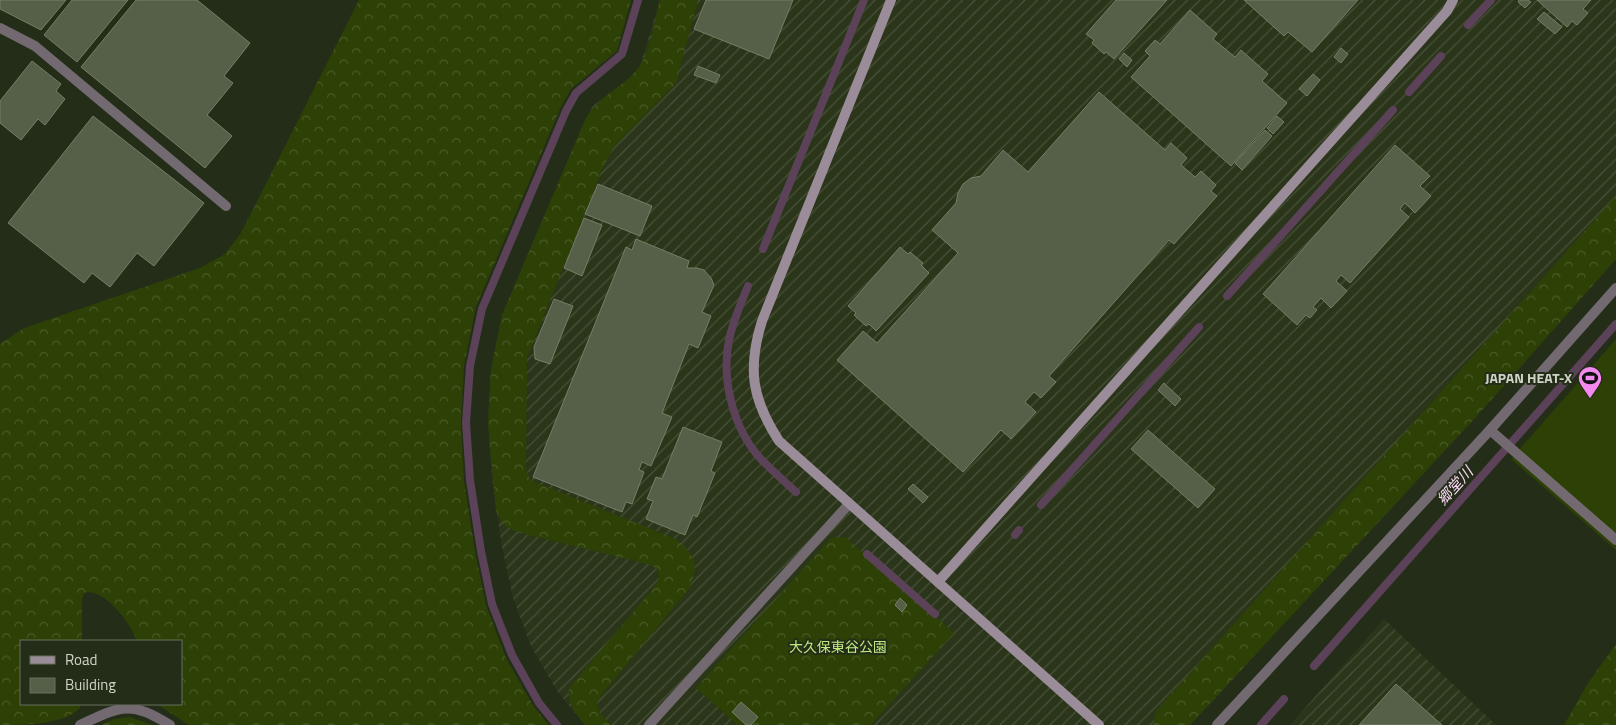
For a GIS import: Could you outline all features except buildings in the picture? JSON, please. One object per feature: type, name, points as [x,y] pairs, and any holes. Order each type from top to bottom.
[{"type":"street","points":[[891,0],[762,321],[754,346],[752,371],[755,388],[765,419],[779,441],[1099,725]]},
{"type":"street","points":[[938,582],[1441,18],[1453,0]]},
{"type":"street","points":[[0,28],[34,46],[226,206]]},
{"type":"street","points":[[1217,725],[1490,430],[1616,288]]},
{"type":"street","points":[[1490,430],[1616,540]]},
{"type":"street","points":[[649,725],[849,504]]},
{"type":"street","points":[[80,725],[111,710],[131,707],[150,712],[170,725]]},
{"type":"shaded area","points":[[660,0],[1616,0],[1616,259],[1476,417],[1190,725],[585,725],[557,691],[531,646],[513,598],[502,547],[492,478],[488,423],[491,369],[502,315],[585,120],[593,106],[626,81],[640,66]]},
{"type":"shaded area","points":[[1384,619],[1496,725],[1290,725]]},
{"type":"green space","points":[[359,0],[631,0],[617,51],[571,89],[560,109],[476,307],[464,365],[461,423],[464,481],[475,552],[486,605],[506,658],[534,707],[549,725],[189,725],[159,705],[182,705],[182,640],[137,640],[129,625],[116,608],[100,596],[84,593],[82,600],[82,640],[20,640],[20,705],[81,705],[77,711],[58,720],[34,724],[0,725],[0,344],[24,328],[200,268],[225,254],[241,233]]},
{"type":"green space","points":[[660,0],[698,0],[676,83],[613,148],[602,170],[527,358],[526,469],[530,480],[676,539],[692,556],[695,568],[688,590],[602,694],[597,703],[600,713],[611,725],[585,725],[575,712],[569,699],[569,688],[656,585],[659,577],[657,569],[651,565],[517,532],[504,525],[496,511],[488,423],[491,369],[502,315],[585,120],[598,103],[626,81],[643,61]]},
{"type":"green space","points":[[1616,196],[1616,259],[1476,417],[1190,725],[1153,725],[1156,711]]},
{"type":"green space","name":"JAPAN HEAT-X","points":[[1616,339],[1616,550],[1511,459]]},
{"type":"green space","name":"大久保東谷公園","points":[[845,537],[954,633],[871,725],[738,725],[696,688],[831,538]]},
{"type":"green space","points":[[1616,644],[1616,725],[1564,725],[1588,683]]},
{"type":"green space","points":[[130,717],[152,725],[102,725],[114,719]]},
{"type":"waterway","points":[[557,725],[539,703],[512,655],[492,604],[481,551],[470,480],[466,423],[470,366],[482,309],[566,111],[576,93],[622,54],[638,0]]},
{"type":"waterway","points":[[763,249],[864,0]]},
{"type":"waterway","points":[[1468,25],[1491,0]]},
{"type":"waterway","points":[[1409,92],[1441,56]]},
{"type":"waterway","points":[[1227,296],[1393,110]]},
{"type":"waterway","points":[[748,286],[729,340],[727,371],[731,402],[736,418],[751,446],[760,458],[796,492]]},
{"type":"waterway","name":"郷堂川","points":[[1314,666],[1616,324]]},
{"type":"waterway","points":[[1041,505],[1199,327]]},
{"type":"waterway","points":[[1015,535],[1019,530]]},
{"type":"waterway","points":[[867,554],[935,614]]},
{"type":"waterway","name":"郷堂川","points":[[1261,725],[1284,699]]},
{"type":"place","name":"JAPAN HEAT-X","points":[[1590,399]]}]
